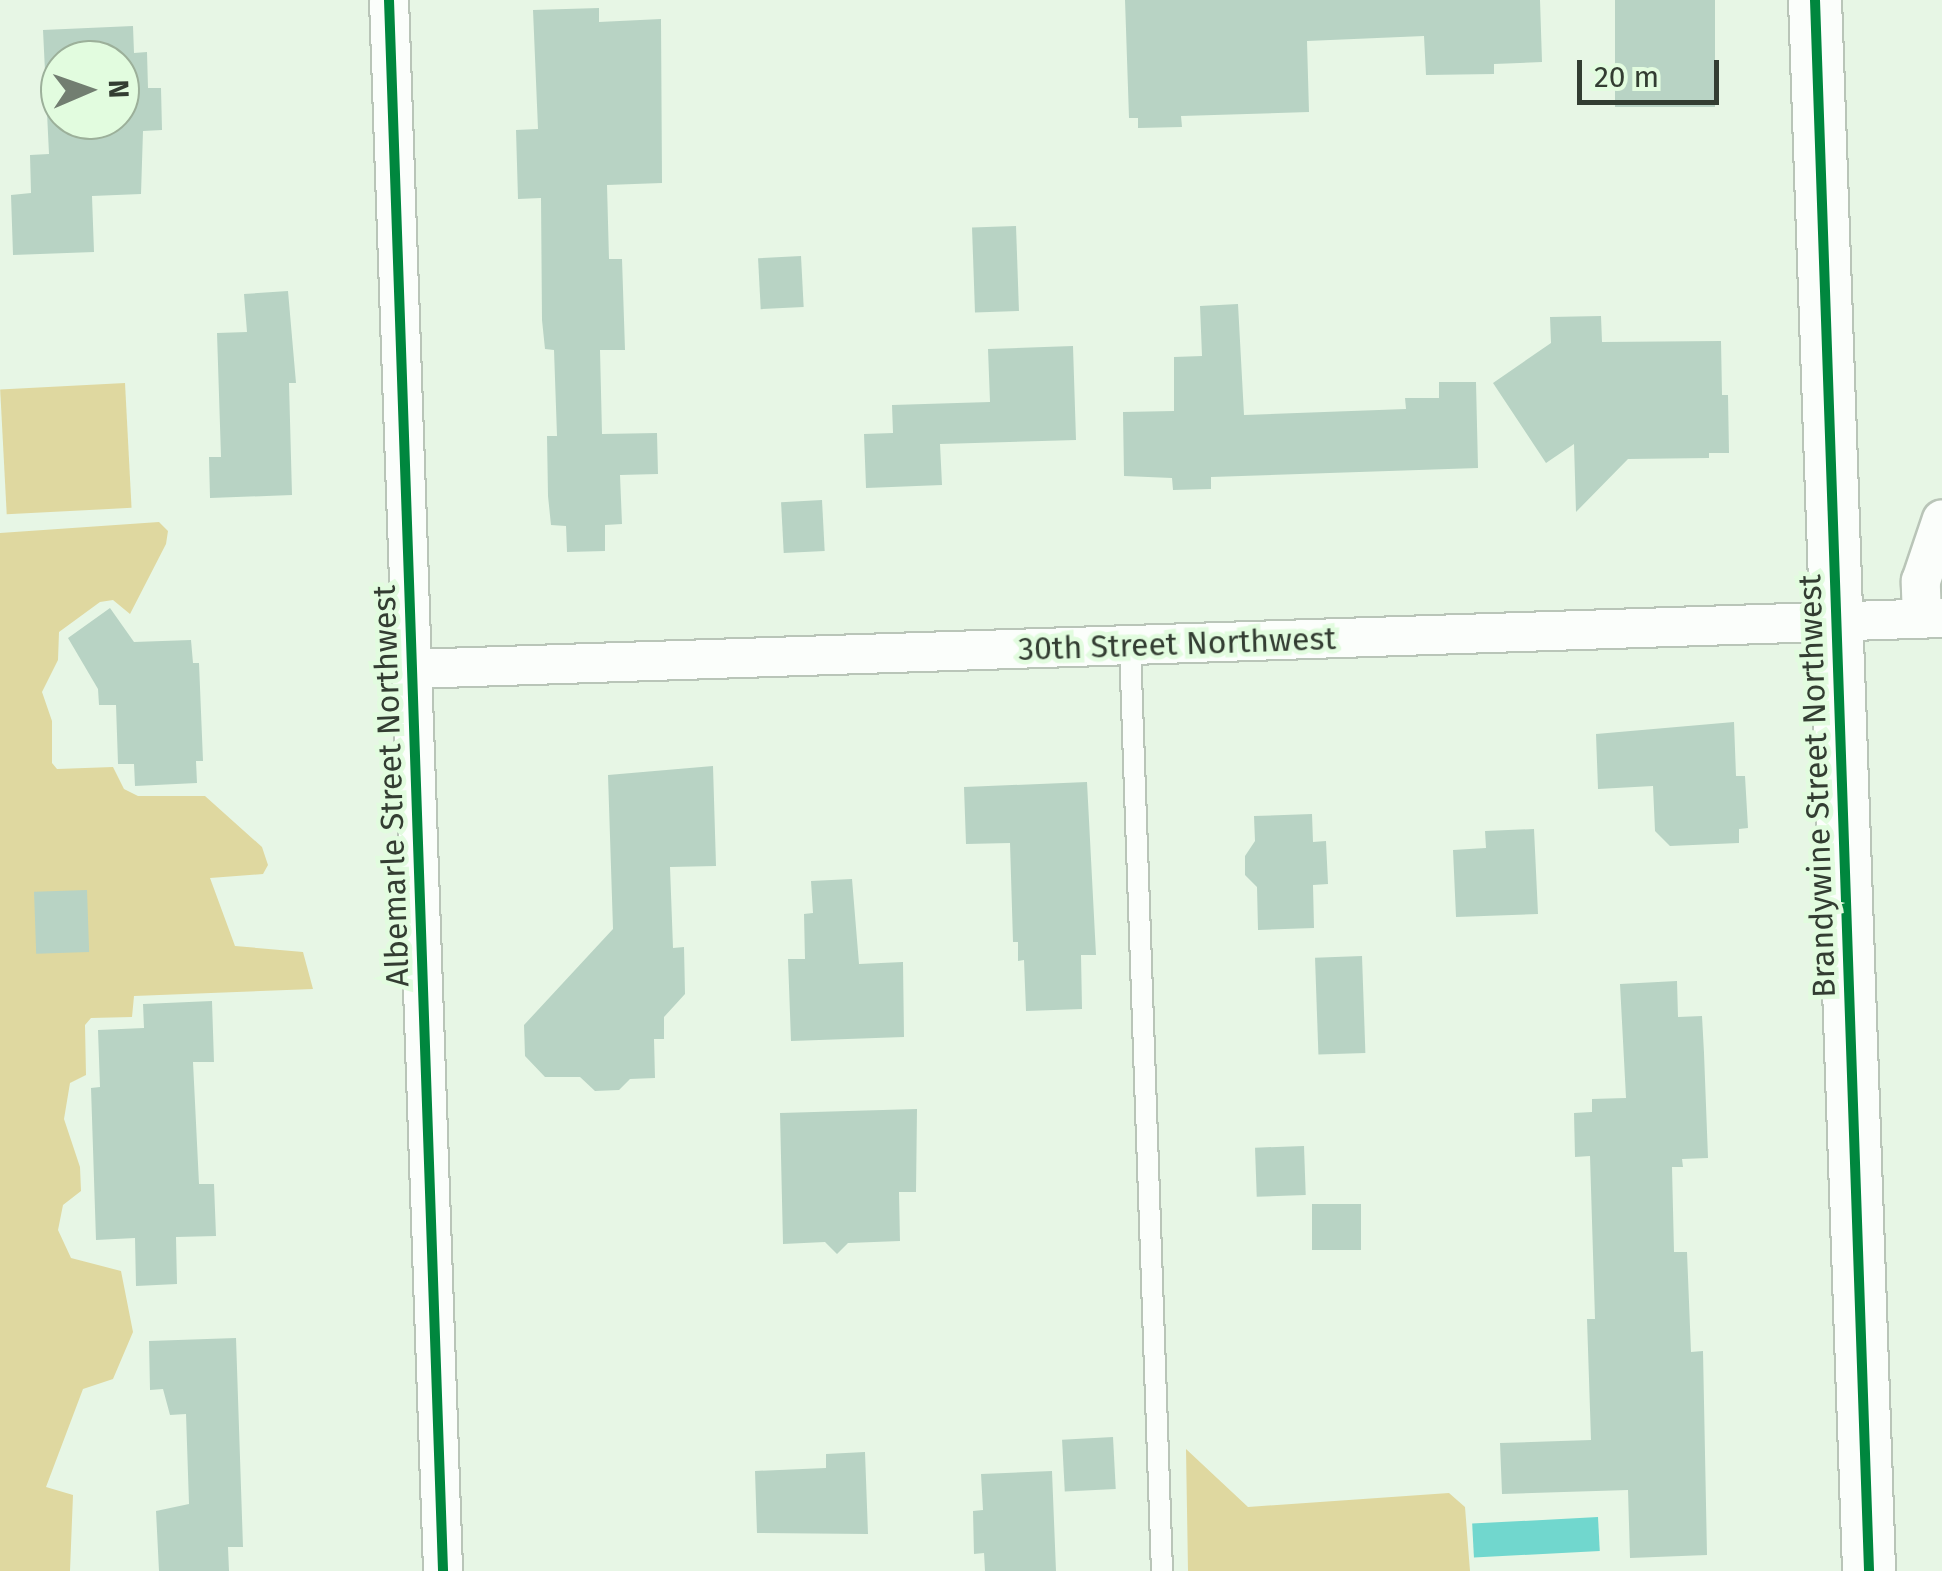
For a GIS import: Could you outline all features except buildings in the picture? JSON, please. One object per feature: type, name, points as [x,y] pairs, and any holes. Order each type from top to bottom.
[{"type":"street","name":"Albemarle Street Northwest","points":[[389,0],[442,1571]]},
{"type":"street","name":"Brandywine Street Northwest","points":[[1815,0],[1869,1571]]},
{"type":"street","points":[[1932,618],[1921,580],[1942,520]]},
{"type":"street","name":"30th Street Northwest","points":[[412,670],[1932,618]]},
{"type":"lane","points":[[1130,646],[1162,1571]]},
{"type":"shaded area","points":[[125,383],[132,508],[7,514],[0,390]]},
{"type":"shaded area","points":[[159,522],[168,531],[166,544],[130,614],[113,600],[100,602],[59,632],[58,660],[42,692],[52,721],[52,763],[57,769],[113,767],[124,789],[138,796],[205,796],[262,847],[268,865],[263,874],[210,878],[235,946],[303,952],[313,989],[134,996],[132,1017],[91,1018],[85,1025],[86,1075],[70,1083],[64,1119],[80,1167],[81,1191],[63,1205],[58,1230],[71,1258],[121,1271],[133,1332],[113,1379],[83,1389],[46,1487],[73,1495],[70,1571],[0,1571],[0,533]]},
{"type":"shaded area","points":[[1186,1449],[1248,1507],[1449,1493],[1465,1507],[1470,1571],[1188,1571]]},
{"type":"water","points":[[1598,1517],[1600,1551],[1474,1558],[1472,1524]]},
{"type":"cycle path","points":[[389,0],[443,1571]]},
{"type":"cycle path","points":[[1815,0],[1869,1571]]}]
